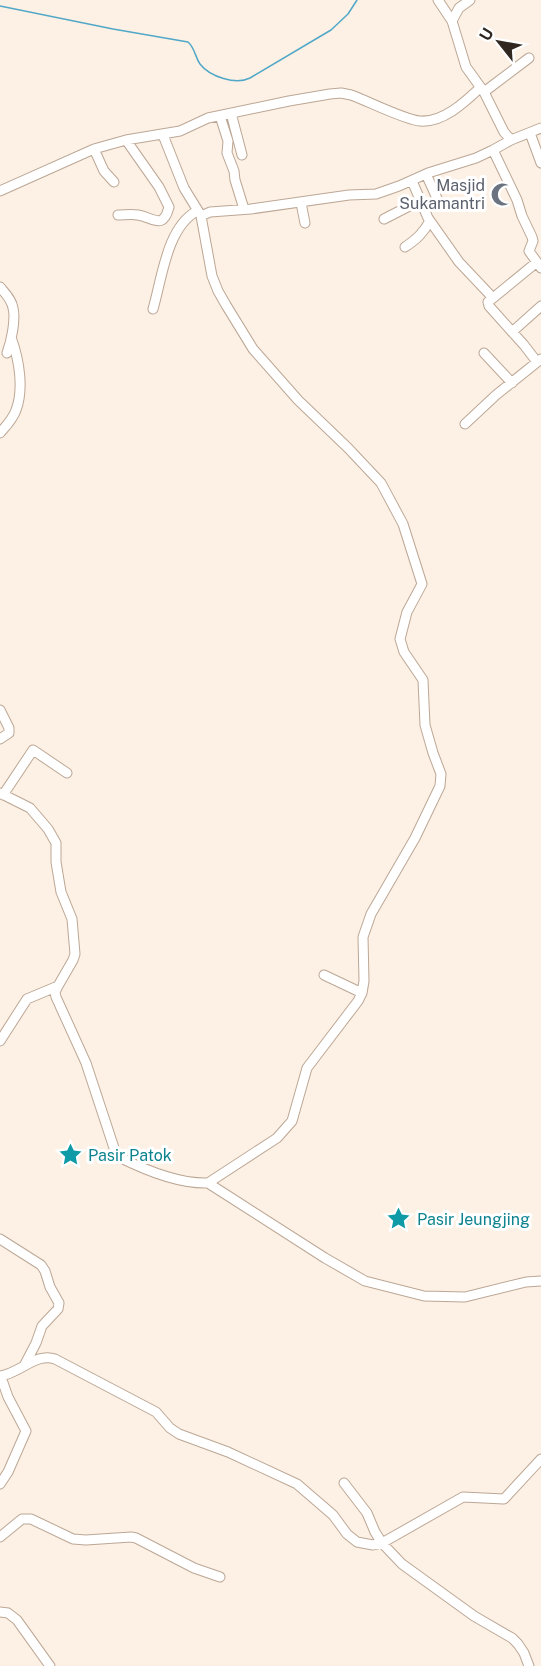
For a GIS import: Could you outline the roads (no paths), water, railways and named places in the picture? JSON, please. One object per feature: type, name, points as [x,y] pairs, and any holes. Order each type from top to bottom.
[{"type":"street","points":[[438,0],[452,21],[466,67],[511,140]]},
{"type":"street","points":[[452,21],[459,8],[470,0]]},
{"type":"street","points":[[0,191],[94,149],[126,140],[180,131],[208,118],[289,101],[341,93],[408,118],[419,121],[431,120],[445,115],[529,58]]},
{"type":"street","points":[[231,113],[242,155]]},
{"type":"street","points":[[220,116],[228,141],[227,153],[244,209]]},
{"type":"street","points":[[153,309],[172,238],[185,220],[210,212],[301,203],[349,195],[376,194],[426,174],[476,158],[541,128]]},
{"type":"street","points":[[530,133],[541,163]]},
{"type":"street","points":[[68,773],[33,750],[2,794],[30,808],[48,829],[56,843],[56,862],[62,892],[72,919],[75,954],[55,992],[56,997],[87,1063],[116,1154],[151,1172],[193,1184],[208,1183],[277,1138],[292,1121],[307,1068],[362,993],[363,937],[371,914],[415,838],[440,786],[441,774],[425,725],[423,680],[404,652],[400,639],[405,618],[422,584],[403,524],[381,483],[298,400],[253,349],[218,291],[212,276],[199,214],[184,188],[163,135]]},
{"type":"street","points":[[118,215],[139,215],[150,220],[162,221],[169,207],[159,187],[126,140]]},
{"type":"street","points":[[94,149],[104,171],[114,182]]},
{"type":"street","points":[[465,424],[512,383],[539,364],[488,302],[539,265],[529,251],[533,241],[532,237],[493,150]]},
{"type":"street","points":[[426,174],[440,205]]},
{"type":"street","points":[[412,181],[419,201],[430,221],[459,262],[493,298]]},
{"type":"street","points":[[384,219],[419,201]]},
{"type":"street","points":[[301,203],[305,223]]},
{"type":"street","points":[[405,247],[416,241],[430,221]]},
{"type":"street","points":[[0,287],[14,309],[12,340],[7,353]]},
{"type":"street","points":[[513,332],[541,306]]},
{"type":"street","points":[[0,433],[12,419],[19,399],[19,362],[12,340]]},
{"type":"street","points":[[484,353],[512,383]]},
{"type":"street","points":[[0,710],[9,728],[9,733],[0,739]]},
{"type":"street","points":[[324,975],[362,993]]},
{"type":"street","points":[[0,1041],[27,999],[58,986]]},
{"type":"street","points":[[208,1183],[365,1281],[424,1296],[465,1298],[526,1282],[541,1281]]},
{"type":"street","points":[[0,1239],[43,1268],[50,1287],[60,1303],[58,1309],[42,1326],[24,1366]]},
{"type":"street","points":[[0,1484],[8,1472],[26,1431],[0,1377],[13,1373],[39,1359],[49,1357],[156,1412],[170,1428],[179,1434],[228,1452],[297,1484],[333,1515],[347,1534],[357,1542],[373,1545],[382,1543],[463,1497],[504,1499],[541,1460]]},
{"type":"street","points":[[344,1483],[367,1513],[382,1543],[402,1564],[474,1616],[512,1638],[524,1653],[529,1666]]},
{"type":"street","points":[[0,1537],[22,1519],[31,1519],[74,1539],[131,1537],[194,1568],[219,1577]]},
{"type":"street","points":[[0,1612],[8,1613],[17,1620],[50,1666]]},
{"type":"waterway","points":[[0,6],[188,42],[204,69],[217,76],[238,81],[250,78],[331,30],[348,14],[357,0]]},
{"type":"place","name":"Masjid Sukamantri","points":[[503,194]]},
{"type":"place","name":"Pasir Patok","points":[[70,1155]]},
{"type":"place","name":"Pasir Jeungjing","points":[[399,1219]]}]
